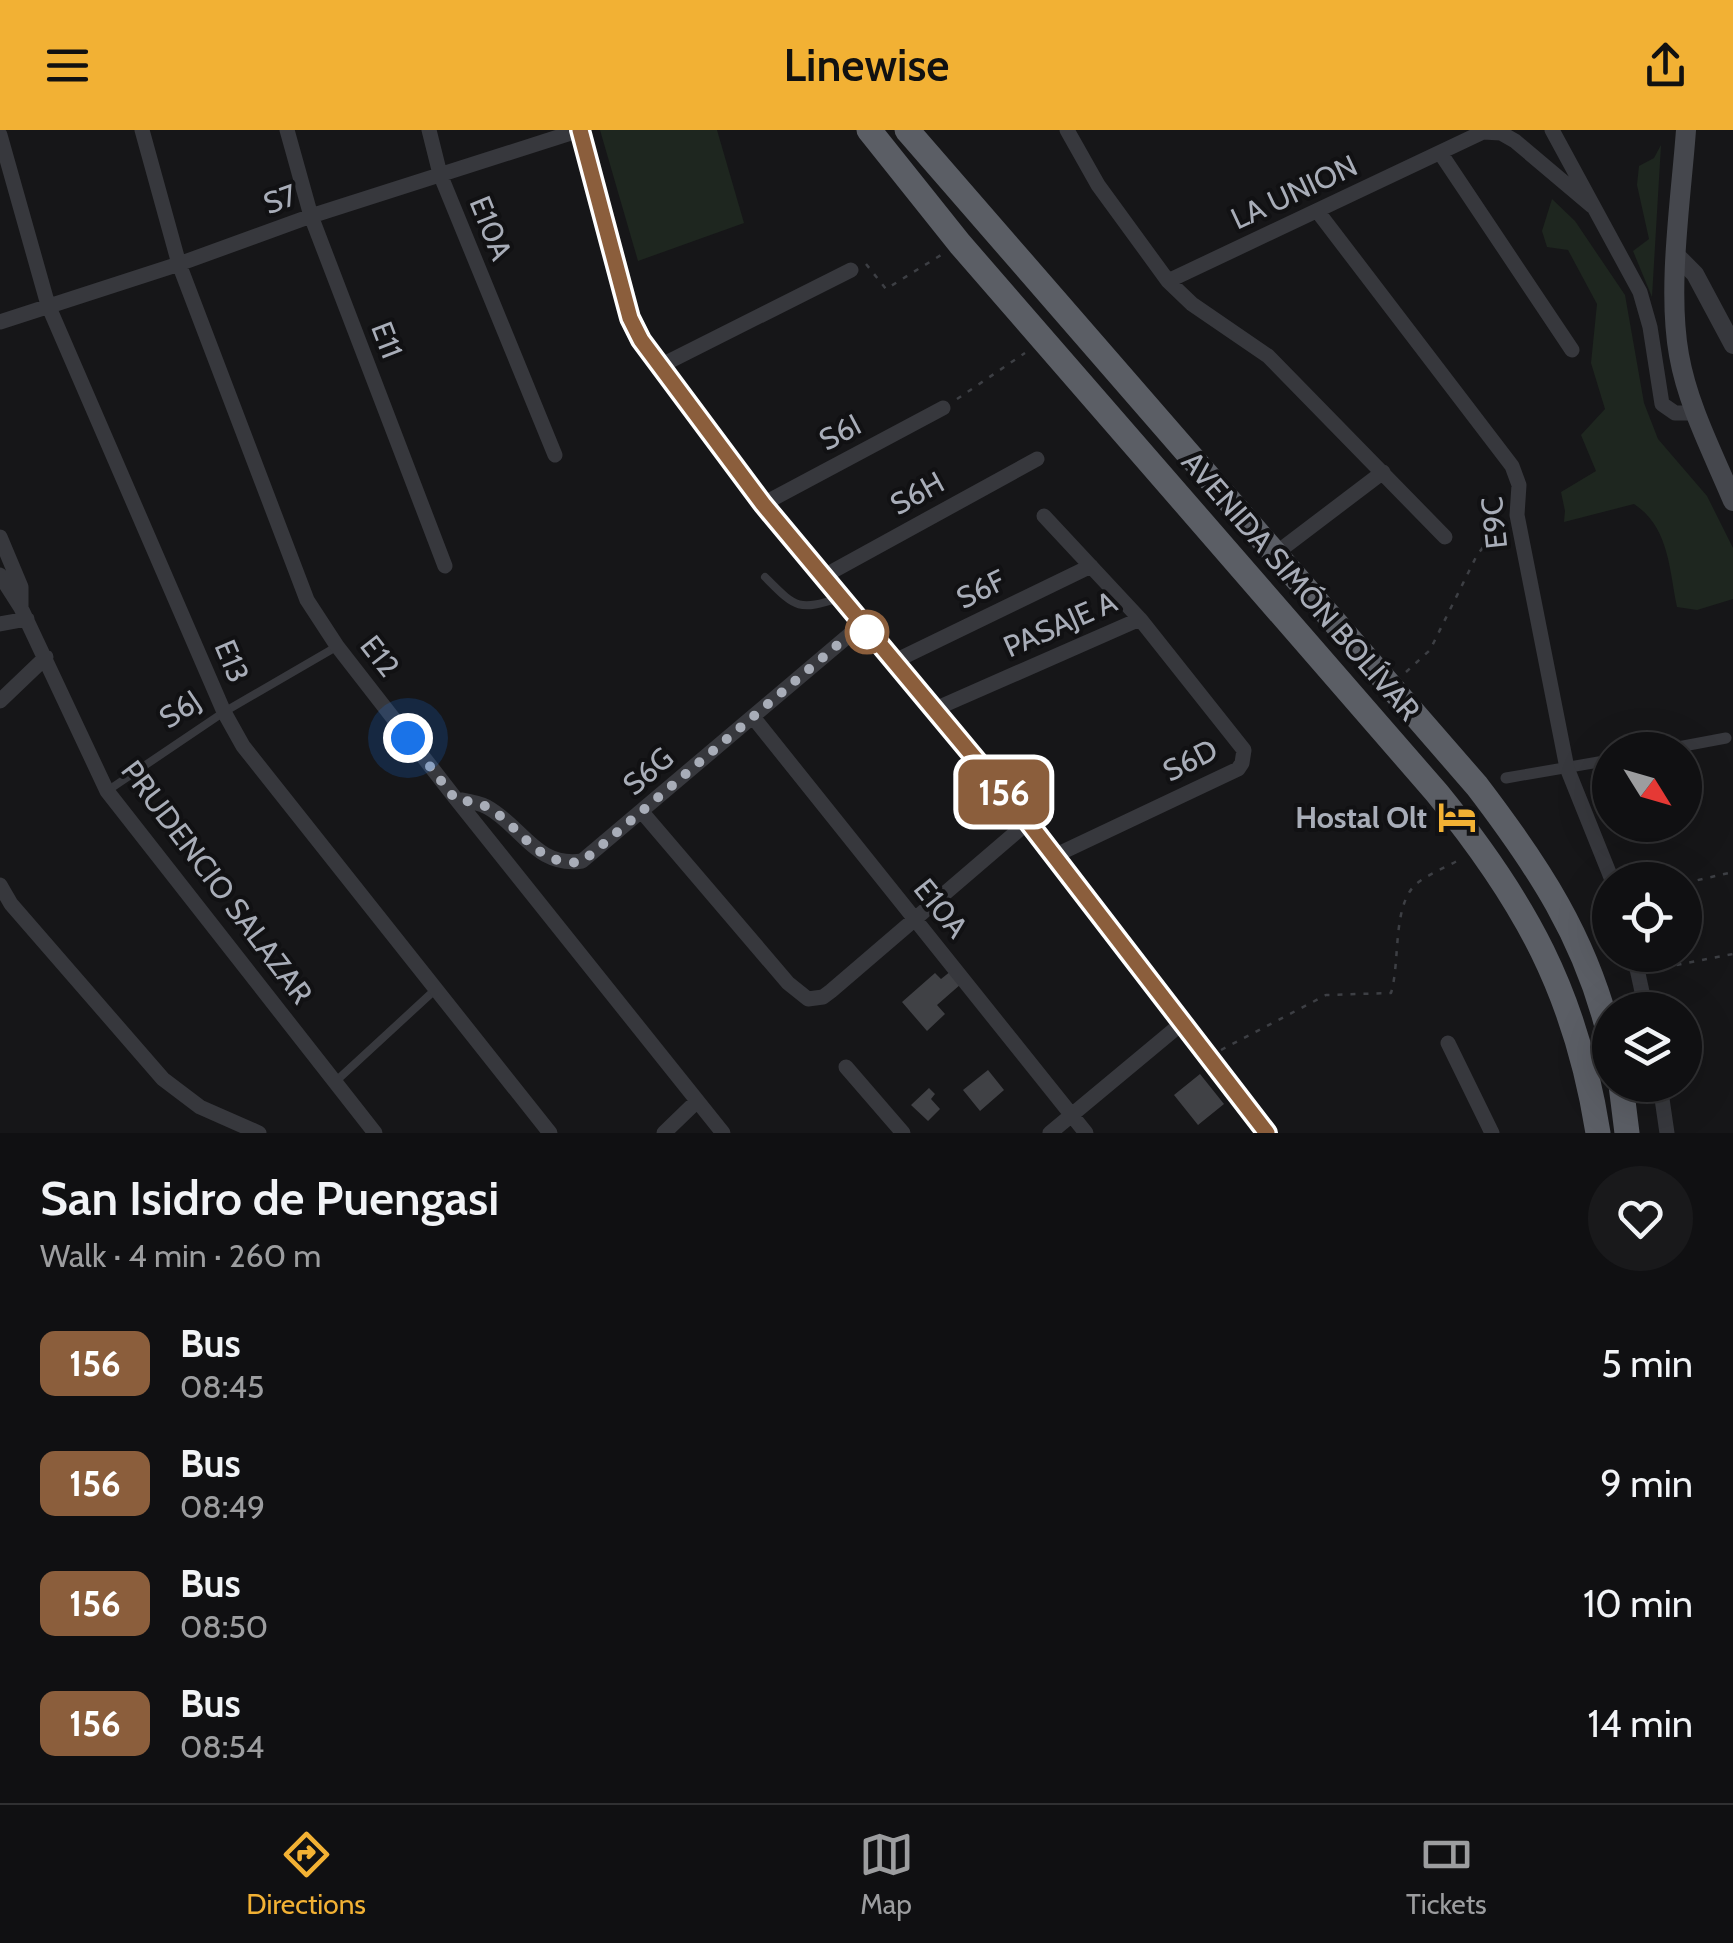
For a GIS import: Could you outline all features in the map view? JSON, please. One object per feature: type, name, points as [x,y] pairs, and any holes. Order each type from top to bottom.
[{"type":"highway","name":"AVENIDA SIMÓN BOLÍVAR","points":[[869,130],[960,244],[1437,792],[1480,848],[1523,910],[1548,958],[1580,1044],[1598,1133]]},
{"type":"highway","name":"AVENIDA SIMÓN BOLÍVAR","points":[[908,130],[1477,786],[1533,860],[1575,938],[1594,992]]},
{"type":"highway","points":[[1623,1102],[1628,1133]]},
{"type":"main road","points":[[1686,130],[1677,256],[1677,342],[1696,413],[1733,500]]},
{"type":"street","name":"E12","points":[[142,130],[179,264],[307,600],[337,646],[456,800],[723,1133]]},
{"type":"street","name":"E11","points":[[287,130],[311,216],[445,566]]},
{"type":"street","name":"E10A","points":[[428,130],[440,174],[555,455]]},
{"type":"street","name":"S7","points":[[0,322],[580,130]]},
{"type":"street","points":[[580,130],[630,318],[660,366],[763,504],[1028,822],[1267,1133]]},
{"type":"street","points":[[1067,130],[1098,185],[1168,281],[1192,304],[1268,356],[1445,536]]},
{"type":"street","points":[[1552,130],[1640,292],[1662,404],[1675,413],[1696,413]]},
{"type":"street","name":"LA UNION","points":[[1168,281],[1483,132],[1501,133],[1515,141],[1592,206]]},
{"type":"street","name":"E13","points":[[0,135],[48,305],[224,712],[243,746],[550,1133]]},
{"type":"street","points":[[1441,154],[1572,350]]},
{"type":"street","name":"E9C","points":[[1318,212],[1512,466],[1519,486],[1516,515],[1567,768],[1605,862]]},
{"type":"street","points":[[1677,256],[1696,274],[1733,345]]},
{"type":"street","points":[[660,366],[851,270]]},
{"type":"street","name":"S6I","points":[[763,504],[943,408]]},
{"type":"street","name":"S6H","points":[[824,576],[1037,459]]},
{"type":"street","points":[[1274,554],[1382,472]]},
{"type":"street","name":"PASAJE A","points":[[935,709],[1140,619],[1044,516]]},
{"type":"street","name":"PRUDENCIO SALAZAR","points":[[0,536],[21,586],[24,613],[107,791],[375,1133]]},
{"type":"street","name":"S6F","points":[[895,661],[1091,566]]},
{"type":"street","points":[[0,575],[24,613],[0,624]]},
{"type":"street","name":"S6D","points":[[1054,856],[1238,769],[1242,763],[1244,750],[1140,619]]},
{"type":"street","name":"S6G","points":[[456,800],[484,805],[544,856],[566,864],[582,862],[861,625]]},
{"type":"street","points":[[0,701],[46,657]]},
{"type":"street","name":"E10A","points":[[753,717],[1086,1133]]},
{"type":"street","points":[[1702,742],[1726,738]]},
{"type":"street","points":[[1506,778],[1592,763]]},
{"type":"street","points":[[642,812],[802,997],[822,997],[1028,822]]},
{"type":"street","points":[[0,885],[11,904],[163,1078],[200,1107],[259,1133]]},
{"type":"street","points":[[1638,973],[1642,992]]},
{"type":"street","points":[[1050,1133],[1181,1024]]},
{"type":"street","points":[[1448,1043],[1492,1133]]},
{"type":"street","points":[[846,1068],[903,1133]]},
{"type":"street","points":[[664,1133],[696,1102]]},
{"type":"street","points":[[1662,1102],[1667,1133]]},
{"type":"lane","points":[[765,577],[794,606],[808,608],[840,598]]},
{"type":"lane","name":"S6J","points":[[107,791],[224,712],[337,646]]},
{"type":"lane","points":[[335,1082],[438,988]]},
{"type":"path","points":[[851,270],[864,262],[886,289],[960,244]]},
{"type":"path","points":[[943,408],[1045,340]]},
{"type":"path","points":[[1390,687],[1430,650],[1477,555],[1498,527],[1516,515]]},
{"type":"path","points":[[1207,1058],[1326,995],[1391,993],[1396,976],[1401,905],[1416,882],[1480,848]]},
{"type":"path","points":[[1702,879],[1733,872]]},
{"type":"path","points":[[1638,973],[1733,954]]},
{"type":"shaded area","points":[[600,130],[717,130],[744,223],[638,261]]},
{"type":"shaded area","points":[[1661,145],[1652,297],[1633,251],[1649,239],[1637,185],[1639,166],[1654,158]]},
{"type":"shaded area","points":[[1552,199],[1575,221],[1625,295],[1644,403],[1658,439],[1707,496],[1733,548],[1733,599],[1697,610],[1677,607],[1661,536],[1646,513],[1634,504],[1564,522],[1561,492],[1596,471],[1581,435],[1605,409],[1591,363],[1597,304],[1568,250],[1547,247],[1542,231]]},
{"type":"building","points":[[951,971],[961,984],[937,1005],[945,1014],[927,1031],[902,1002],[935,973],[941,979]]},
{"type":"building","points":[[988,1070],[1004,1090],[980,1111],[963,1090]]},
{"type":"building","points":[[1200,1074],[1224,1104],[1198,1125],[1174,1095]]},
{"type":"building","points":[[929,1088],[935,1094],[931,1099],[940,1109],[928,1121],[911,1105]]},
{"type":"bus line","name":"156","points":[[580,130],[630,318],[641,340],[763,504],[1028,822],[1267,1133]]},
{"type":"place","name":"Hostal Olt","points":[[1457,817]]},
{"type":"route","points":[[408,738],[456,800],[492,810],[544,856],[566,864],[582,862],[861,625],[867,632]]}]
